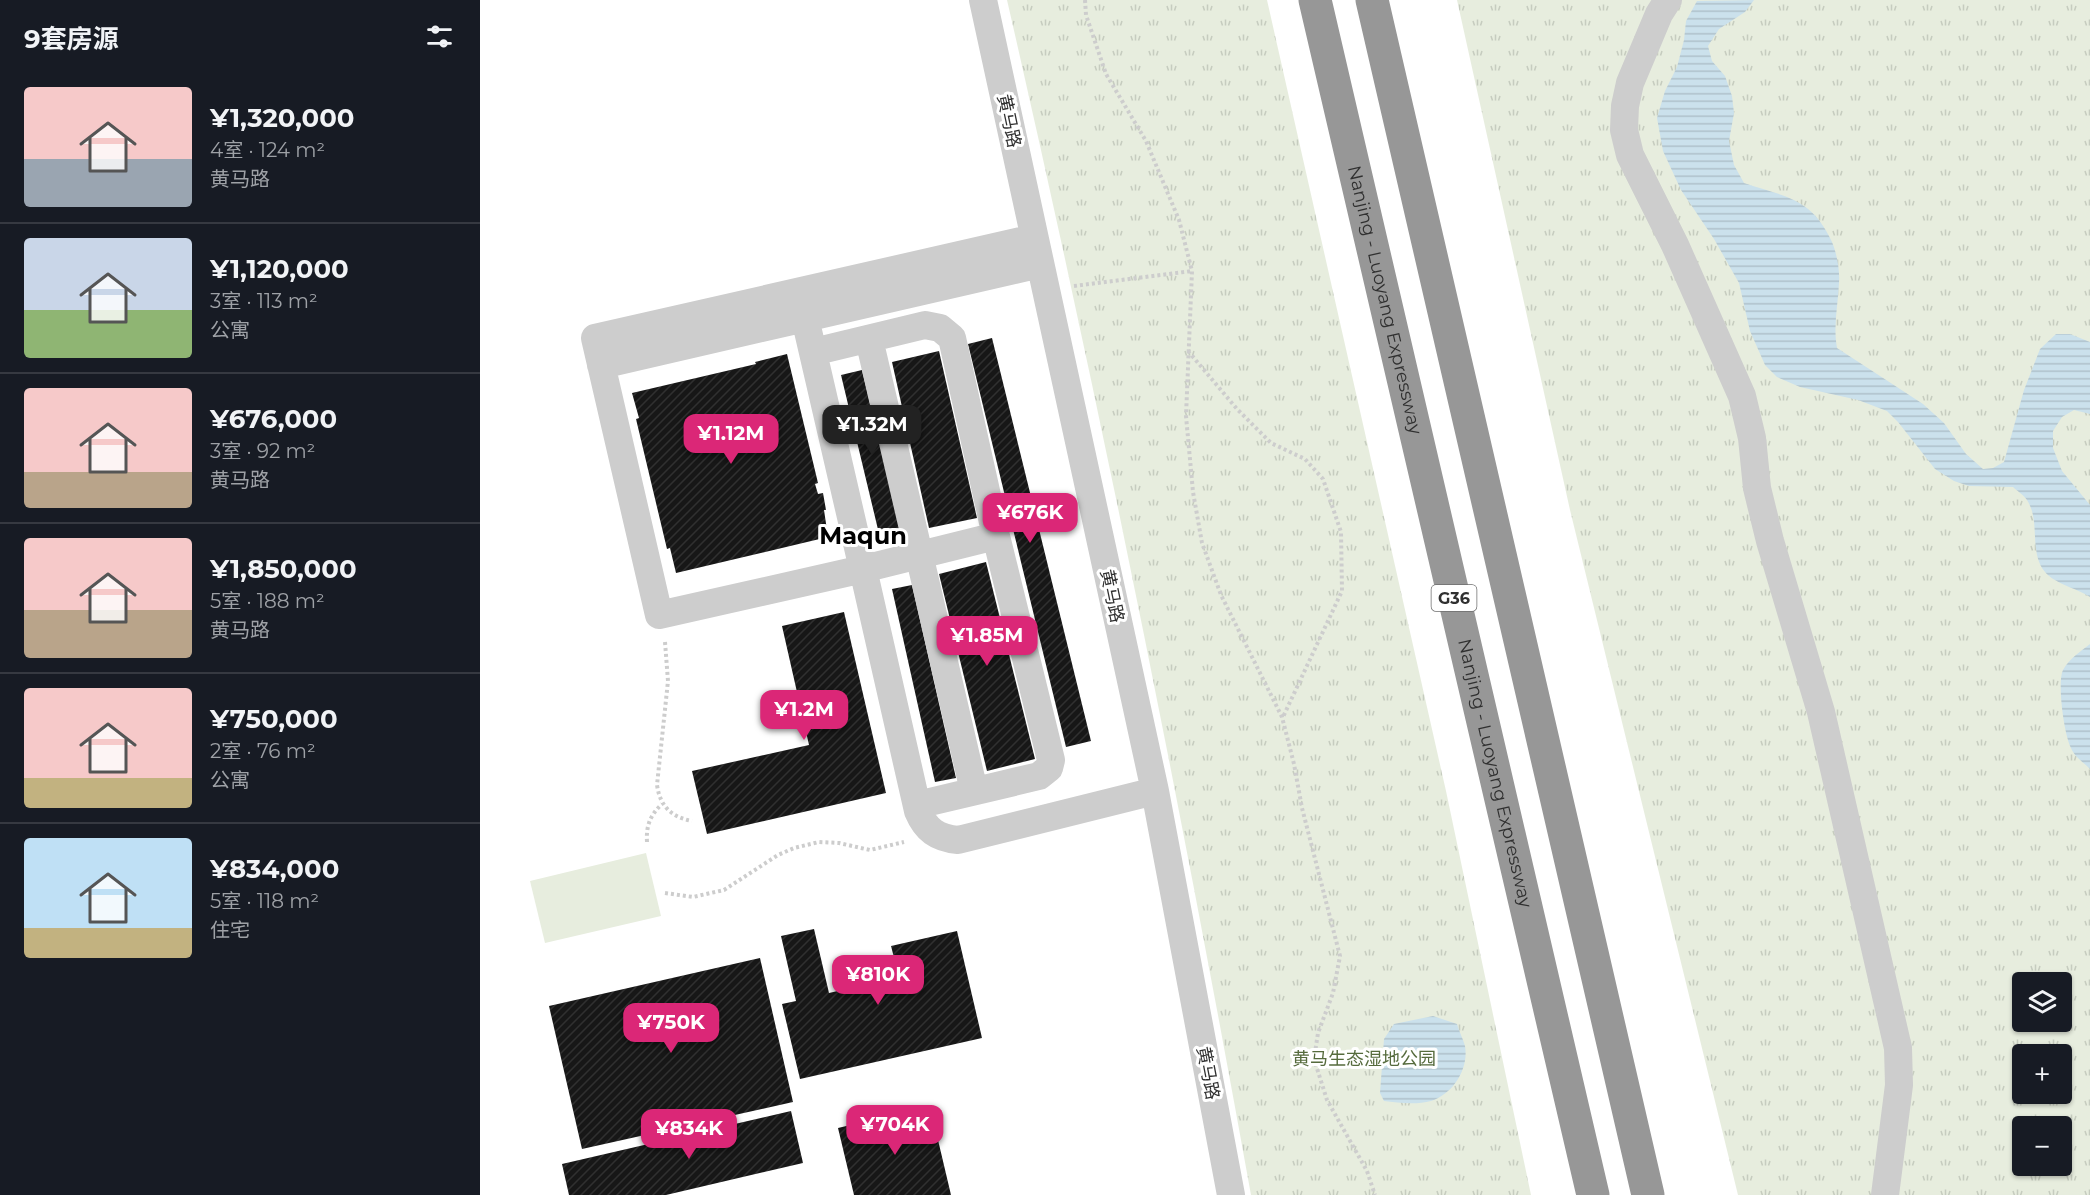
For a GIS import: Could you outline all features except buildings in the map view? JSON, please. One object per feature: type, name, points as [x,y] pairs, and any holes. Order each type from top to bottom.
[{"type":"highway","name":"Nanjing - Luoyang Expressway","points":[[1315,0],[1593,1195]]},
{"type":"highway","points":[[1372,0],[1648,1195]]},
{"type":"street","name":"黄马路","points":[[983,0],[1155,791],[1231,1195]]},
{"type":"street","points":[[1668,0],[1659,14],[1630,82],[1625,106],[1624,130],[1630,155],[1676,245],[1742,396],[1752,438],[1757,488],[1770,541],[1821,712],[1898,1048],[1899,1085],[1885,1195]]},
{"type":"street","points":[[601,365],[805,318],[1037,251]]},
{"type":"street","points":[[996,536],[659,615],[595,338],[1037,251]]},
{"type":"street","points":[[805,318],[922,820],[936,835],[958,840],[1155,791]]},
{"type":"street","points":[[813,352],[932,325],[947,332],[952,338],[996,536],[1051,760],[1049,768],[1039,776],[917,805]]},
{"type":"street","points":[[869,339],[974,791]]},
{"type":"path","points":[[1084,0],[1086,15],[1106,74],[1146,141],[1179,220],[1192,272],[1186,416],[1193,492],[1202,543],[1221,595],[1282,717],[1302,808],[1340,956],[1333,993],[1318,1033],[1314,1059],[1327,1100],[1367,1171],[1375,1195]]},
{"type":"path","points":[[1068,287],[1192,272]]},
{"type":"path","points":[[1188,351],[1237,409],[1271,442],[1305,459],[1323,479],[1341,532],[1342,591],[1282,717]]},
{"type":"path","points":[[659,615],[666,650],[668,681],[657,785],[662,804],[670,813],[680,819],[692,821]]},
{"type":"path","points":[[647,842],[649,821],[662,804]]},
{"type":"path","points":[[665,893],[693,897],[723,890],[778,855],[794,848],[819,842],[839,843],[870,850],[936,835]]},
{"type":"green space","name":"黄马生态湿地公园","points":[[1007,0],[1267,0],[1446,791],[1531,1195],[1251,1195],[1136,596]]},
{"type":"green space","points":[[1457,0],[2090,0],[2090,1195],[1738,1195],[1570,510]]},
{"type":"green space","points":[[646,853],[661,916],[545,943],[530,881]]},
{"type":"water","points":[[1754,0],[1745,12],[1719,29],[1708,46],[1712,61],[1725,76],[1732,96],[1734,113],[1729,141],[1734,165],[1744,183],[1796,201],[1816,216],[1824,227],[1834,247],[1839,268],[1837,348],[1923,404],[1944,423],[1966,454],[1983,469],[1993,468],[2004,462],[2024,390],[2040,349],[2056,334],[2070,334],[2090,342],[2090,414],[2074,410],[2062,417],[2053,431],[2053,448],[2062,471],[2090,505],[2090,597],[2058,582],[2042,568],[2036,551],[2031,508],[2026,498],[2013,487],[1969,486],[1954,481],[1935,469],[1887,411],[1858,400],[1800,387],[1777,377],[1765,365],[1750,331],[1739,283],[1714,239],[1681,190],[1663,151],[1657,118],[1665,91],[1677,67],[1686,21],[1697,1]]},
{"type":"water","points":[[2090,644],[2090,769],[2074,754],[2068,741],[2062,709],[2061,677],[2066,666]]},
{"type":"water","points":[[1433,1016],[1457,1024],[1466,1055],[1458,1080],[1446,1093],[1431,1101],[1401,1103],[1384,1101],[1380,1093],[1384,1039],[1394,1024]]},
{"type":"district","name":"Maqun","points":[[863,536]]}]
